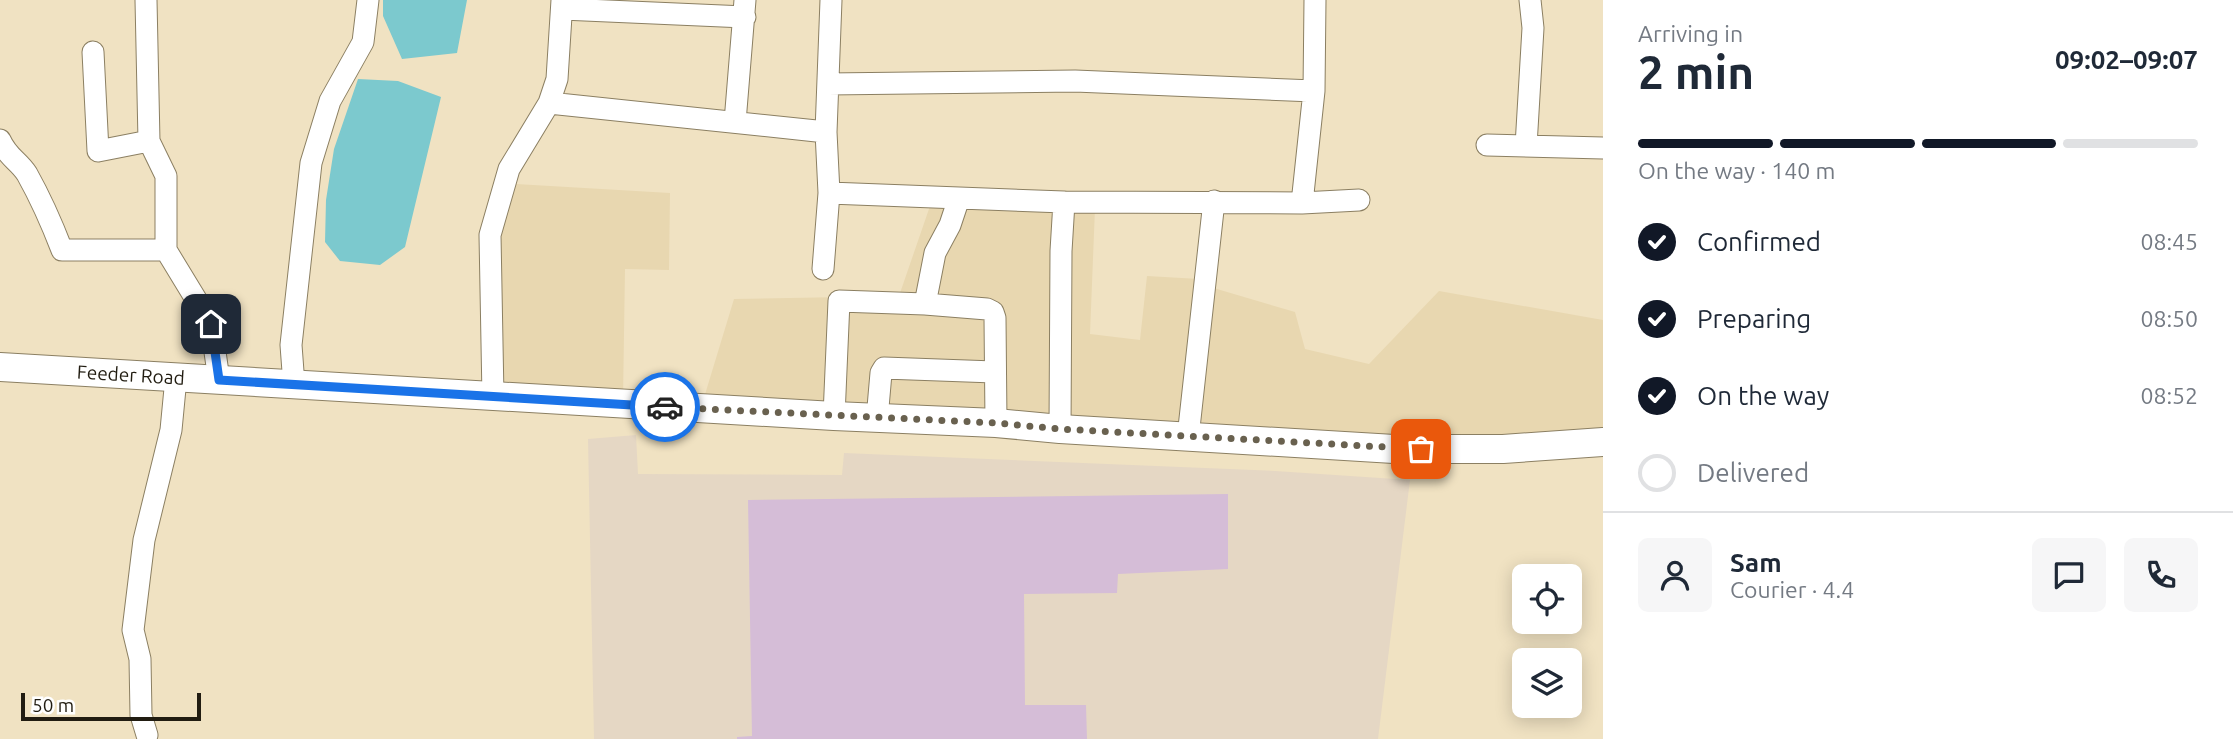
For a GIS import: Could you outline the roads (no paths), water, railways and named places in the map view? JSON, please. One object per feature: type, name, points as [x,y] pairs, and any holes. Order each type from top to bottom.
[{"type":"street","points":[[146,0],[149,141],[166,176],[166,250],[211,324],[219,380]]},
{"type":"street","points":[[294,385],[291,345],[311,163],[330,101],[363,42],[369,0]]},
{"type":"street","points":[[822,269],[829,193],[826,132],[831,0]]},
{"type":"street","points":[[1302,203],[1314,92],[1315,0]]},
{"type":"street","points":[[1526,146],[1533,28],[1530,0]]},
{"type":"street","points":[[492,397],[490,235],[509,169],[549,103],[556,79],[562,4],[745,8],[735,122]]},
{"type":"street","points":[[93,52],[97,152],[149,141]]},
{"type":"street","points":[[828,84],[1075,81],[1314,92]]},
{"type":"street","points":[[549,103],[826,132]]},
{"type":"street","points":[[0,139],[6,153],[25,171],[49,215],[62,250],[166,250]]},
{"type":"street","points":[[1487,145],[1603,148]]},
{"type":"street","points":[[829,193],[1064,202],[1302,203],[1359,200]]},
{"type":"street","points":[[925,304],[935,253],[950,225],[959,198]]},
{"type":"street","points":[[1188,436],[1214,201]]},
{"type":"street","points":[[1060,429],[1061,251],[1064,202]]},
{"type":"street","points":[[834,416],[839,301],[925,304],[987,309],[993,312],[996,423]]},
{"type":"street","name":"Feeder Road","points":[[0,367],[492,397],[996,423],[1394,449],[1503,449],[1603,442]]},
{"type":"street","points":[[877,418],[881,373],[884,368],[994,372]]},
{"type":"street","points":[[146,735],[141,715],[140,659],[133,630],[144,540],[171,430],[176,378]]},
{"type":"water","points":[[383,0],[467,0],[457,53],[402,59],[383,16]]},
{"type":"water","points":[[358,79],[398,81],[441,97],[405,247],[380,265],[340,261],[325,242],[326,200],[334,149]]}]
